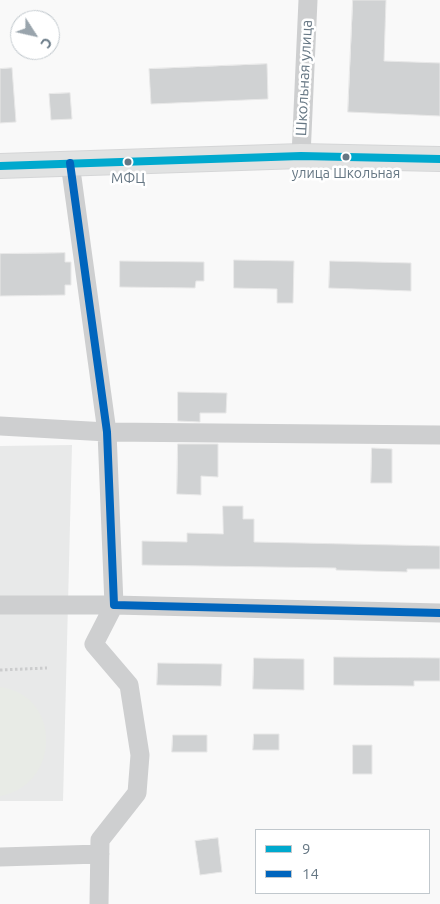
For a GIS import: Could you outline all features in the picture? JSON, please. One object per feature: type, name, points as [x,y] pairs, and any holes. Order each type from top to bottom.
[{"type":"main road","points":[[0,166],[301,156],[440,159]]},
{"type":"street","name":"Школьная улица","points":[[301,156],[308,0]]},
{"type":"street","points":[[70,163],[107,432],[114,605],[94,644],[128,685],[140,755],[137,793],[100,840],[98,904]]},
{"type":"street","points":[[0,426],[107,432],[440,435]]},
{"type":"street","points":[[0,605],[114,605],[440,613]]},
{"type":"street","points":[[0,857],[100,854]]},
{"type":"path","points":[[0,670],[46,668]]},
{"type":"shaded area","points":[[72,445],[63,801],[0,801],[0,446]]},
{"type":"shaded area","points":[[0,687],[20,694],[35,706],[43,722],[46,740],[43,759],[34,775],[20,788],[0,796]]},
{"type":"building","points":[[353,0],[386,0],[384,61],[440,63],[440,116],[348,112]]},
{"type":"building","points":[[267,64],[268,99],[151,104],[149,69]]},
{"type":"building","points":[[12,68],[16,122],[0,123],[0,69]]},
{"type":"building","points":[[70,93],[72,119],[51,120],[49,94]]},
{"type":"building","points":[[65,253],[65,262],[71,262],[71,285],[65,285],[65,295],[0,296],[0,254]]},
{"type":"building","points":[[234,260],[294,261],[293,303],[277,303],[277,289],[234,288]]},
{"type":"building","points":[[120,261],[204,262],[204,281],[196,281],[195,288],[120,287]]},
{"type":"building","points":[[330,261],[411,263],[411,291],[329,288]]},
{"type":"building","points":[[178,392],[227,393],[226,413],[200,413],[200,422],[178,421]]},
{"type":"building","points":[[178,444],[218,444],[218,477],[201,476],[201,495],[177,494]]},
{"type":"building","points":[[372,448],[392,449],[392,483],[371,483]]},
{"type":"building","points":[[223,506],[243,506],[243,519],[254,519],[254,542],[440,546],[440,569],[407,569],[407,572],[336,570],[336,568],[142,565],[142,541],[187,542],[187,533],[223,534]]},
{"type":"building","points":[[334,657],[440,658],[440,681],[414,681],[414,686],[334,685]]},
{"type":"building","points":[[254,658],[304,659],[304,690],[253,689]]},
{"type":"building","points":[[158,663],[222,664],[221,686],[157,685]]},
{"type":"building","points":[[254,734],[279,734],[279,750],[253,750]]},
{"type":"building","points":[[173,735],[207,735],[207,752],[172,752]]},
{"type":"building","points":[[353,745],[372,745],[372,774],[353,774]]},
{"type":"building","points":[[218,838],[222,872],[200,875],[195,841]]},
{"type":"transit line","name":"9","points":[[0,166],[301,156],[440,159]]},
{"type":"transit line","name":"14","points":[[70,163],[107,432],[114,605],[440,613]]},
{"type":"place","name":"улица Школьная","points":[[346,157]]},
{"type":"place","name":"МФЦ","points":[[128,162]]}]
